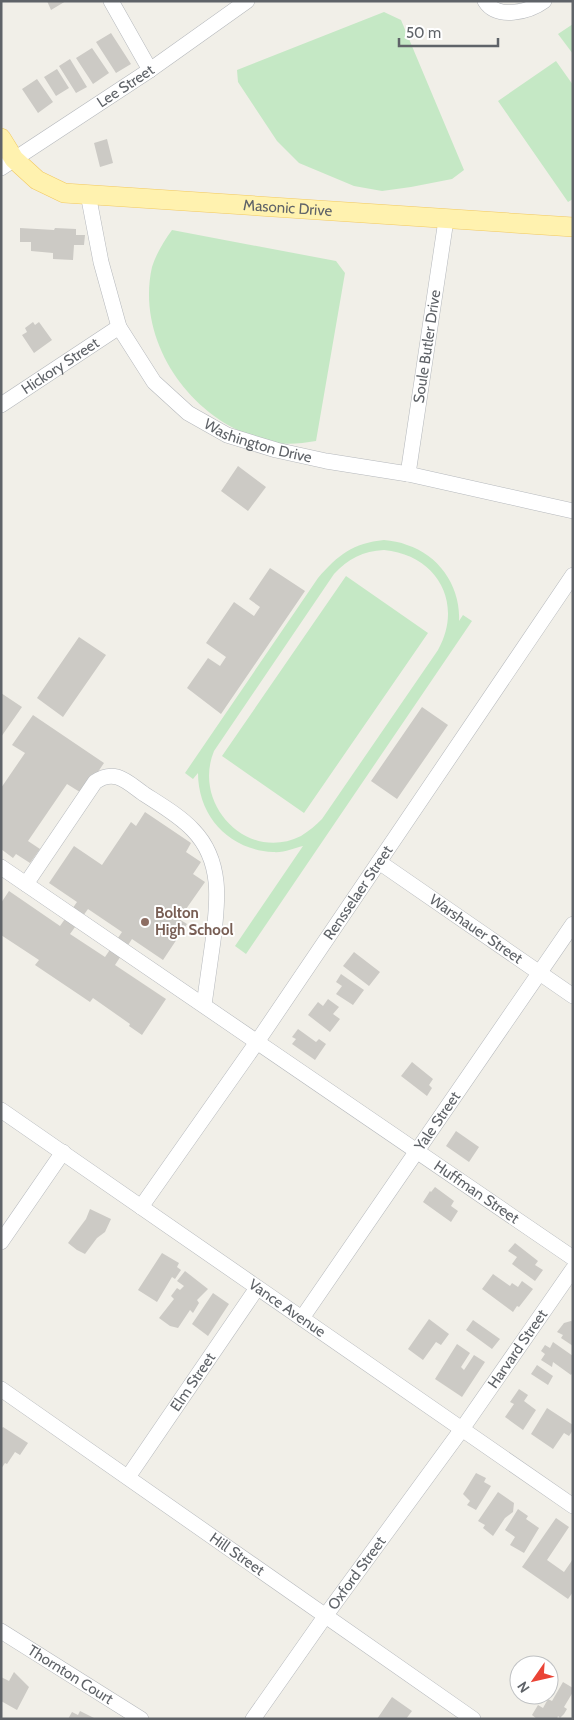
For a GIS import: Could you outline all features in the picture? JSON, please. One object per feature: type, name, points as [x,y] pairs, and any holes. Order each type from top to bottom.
[{"type":"main road","name":"Masonic Drive","points":[[1,138],[8,164],[64,192],[573,228]]},
{"type":"street","points":[[111,1],[150,70]]},
{"type":"street","name":"Lee Street","points":[[8,164],[150,70],[246,1]]},
{"type":"street","points":[[485,1],[496,11],[511,13],[532,8],[544,1]]},
{"type":"street","name":"Washington Drive","points":[[88,194],[101,262],[119,327],[154,382],[188,413],[227,435],[284,452],[408,474],[573,511]]},
{"type":"street","name":"Soule Butler Drive","points":[[408,474],[446,220]]},
{"type":"street","name":"Hickory Street","points":[[1,405],[119,327]]},
{"type":"street","name":"Rensselaer Street","points":[[141,1207],[257,1042],[573,575]]},
{"type":"street","points":[[26,884],[94,782],[103,776],[114,776],[125,780],[173,813],[193,830],[204,844],[211,859],[217,878],[218,901],[204,1006]]},
{"type":"street","name":"Warshauer Street","points":[[379,862],[573,996]]},
{"type":"street","name":"Huffman Street","points":[[1,867],[573,1258]]},
{"type":"street","name":"Yale Street","points":[[302,1318],[573,924]]},
{"type":"street","name":"Vance Avenue","points":[[1,1110],[573,1506]]},
{"type":"street","points":[[1,1242],[64,1152]]},
{"type":"street","name":"Harvard Street","points":[[462,1429],[573,1269]]},
{"type":"street","name":"Elm Street","points":[[128,1477],[257,1288]]},
{"type":"street","name":"Hill Street","points":[[1,1388],[474,1719]]},
{"type":"street","name":"Oxford Street","points":[[253,1719],[326,1615],[462,1429]]},
{"type":"street","name":"Thornton Court","points":[[1,1631],[141,1719]]},
{"type":"green space","points":[[384,12],[401,20],[464,170],[452,179],[382,191],[354,186],[299,163],[277,141],[238,82],[237,70]]},
{"type":"green space","points":[[573,24],[573,54],[558,34]]},
{"type":"green space","points":[[556,61],[573,85],[573,199],[568,202],[498,101]]},
{"type":"green space","points":[[172,230],[336,261],[345,273],[316,441],[283,444],[249,435],[222,422],[199,403],[179,381],[163,355],[153,327],[149,297],[152,267],[160,248]]},
{"type":"green space","points":[[384,540],[402,543],[429,556],[446,574],[452,585],[459,608],[459,621],[463,615],[472,621],[246,954],[235,946],[303,846],[273,852],[257,850],[243,845],[230,837],[219,828],[210,816],[199,789],[198,773],[193,779],[185,773],[318,578],[339,557],[355,547]],"holes":[[[384,550],[403,554],[418,561],[431,571],[441,584],[446,599],[448,615],[445,632],[438,650],[320,821],[301,836],[281,842],[262,842],[244,835],[229,824],[218,808],[211,790],[209,771],[214,751],[334,574],[350,560],[369,552]]]},
{"type":"green space","points":[[346,576],[428,633],[304,813],[222,756]]},
{"type":"building","points":[[47,1],[66,1],[51,10]]},
{"type":"building","points":[[111,33],[131,64],[116,73],[96,42]]},
{"type":"building","points":[[92,48],[109,73],[93,84],[76,58]]},
{"type":"building","points":[[70,59],[87,87],[76,93],[59,66]]},
{"type":"building","points":[[57,69],[69,88],[56,96],[44,77]]},
{"type":"building","points":[[37,79],[53,102],[38,113],[22,89]]},
{"type":"building","points":[[107,139],[113,163],[100,167],[94,143]]},
{"type":"building","points":[[20,228],[76,229],[76,235],[85,235],[84,245],[74,245],[73,260],[53,259],[53,253],[31,251],[31,242],[20,242]]},
{"type":"building","points":[[33,322],[35,325],[39,322],[52,340],[34,353],[22,335],[27,332],[25,328]]},
{"type":"building","points":[[238,466],[266,487],[248,511],[221,491]]},
{"type":"building","points":[[270,568],[305,591],[221,714],[187,688],[208,658],[220,666],[226,657],[206,643],[234,602],[254,616],[260,607],[249,599]]},
{"type":"building","points":[[79,637],[106,655],[63,717],[37,698]]},
{"type":"building","points":[[1,693],[22,707],[1,737]]},
{"type":"building","points":[[422,707],[448,725],[397,799],[371,781]]},
{"type":"building","points":[[33,715],[104,763],[83,794],[67,784],[28,841],[40,849],[30,863],[16,854],[13,858],[1,849],[1,788],[25,753],[12,745]]},
{"type":"building","name":"Bolton High School","points":[[145,812],[191,843],[186,852],[201,862],[193,874],[205,882],[179,919],[187,924],[163,960],[132,939],[115,965],[166,999],[142,1035],[129,1026],[130,1024],[93,998],[90,1002],[35,965],[39,960],[1,935],[1,903],[9,891],[60,926],[77,902],[49,883],[74,846],[102,865],[131,822],[136,826]],"holes":[[[88,909],[122,932],[105,957],[70,934]]]},
{"type":"building","points":[[354,952],[380,972],[369,986],[343,966]]},
{"type":"building","points":[[341,974],[364,990],[353,1005],[336,994],[342,986],[336,982]]},
{"type":"building","points":[[328,999],[339,1007],[333,1014],[340,1019],[330,1032],[308,1015],[318,1002],[323,1006]]},
{"type":"building","points":[[298,1029],[316,1042],[319,1039],[326,1044],[315,1060],[292,1044],[296,1039],[292,1037]]},
{"type":"building","points":[[412,1062],[433,1079],[429,1085],[432,1088],[427,1096],[401,1076]]},
{"type":"building","points":[[456,1131],[479,1147],[469,1162],[446,1146]]},
{"type":"building","points":[[435,1187],[454,1201],[451,1206],[458,1211],[451,1222],[423,1202]]},
{"type":"building","points":[[90,1209],[111,1219],[105,1232],[97,1238],[85,1254],[68,1243],[86,1219]]},
{"type":"building","points":[[515,1243],[538,1261],[535,1265],[543,1270],[535,1281],[512,1264],[517,1257],[508,1251]]},
{"type":"building","points":[[162,1253],[179,1263],[177,1267],[181,1270],[175,1279],[172,1277],[157,1302],[138,1290]]},
{"type":"building","points":[[185,1271],[208,1289],[197,1300],[199,1303],[193,1313],[190,1310],[178,1328],[170,1326],[159,1318],[174,1299],[171,1296],[177,1288],[180,1290],[184,1286],[177,1281]]},
{"type":"building","points":[[493,1274],[510,1286],[512,1283],[518,1287],[522,1281],[533,1289],[513,1312],[482,1289]]},
{"type":"building","points":[[213,1293],[229,1304],[208,1336],[192,1324]]},
{"type":"building","points":[[429,1319],[449,1334],[441,1345],[436,1342],[423,1360],[408,1349]]},
{"type":"building","points":[[473,1320],[500,1339],[492,1349],[466,1330]]},
{"type":"building","points":[[573,1322],[573,1346],[561,1338],[563,1335],[557,1332],[564,1323]]},
{"type":"building","points":[[553,1342],[573,1356],[573,1372],[571,1375],[553,1362],[552,1367],[541,1360],[545,1354],[541,1351],[545,1345],[550,1348]]},
{"type":"building","points":[[457,1344],[470,1353],[461,1367],[464,1370],[474,1355],[485,1362],[462,1397],[435,1379]]},
{"type":"building","points":[[537,1365],[553,1376],[548,1385],[531,1374]]},
{"type":"building","points":[[519,1389],[528,1395],[524,1401],[536,1410],[523,1430],[505,1417],[514,1404],[510,1402]]},
{"type":"building","points":[[547,1408],[573,1425],[573,1430],[569,1436],[564,1433],[553,1449],[531,1434]]},
{"type":"building","points":[[3,1427],[28,1443],[20,1455],[15,1452],[1,1469],[1,1429]]},
{"type":"building","points":[[476,1473],[486,1478],[484,1482],[491,1486],[476,1510],[467,1505],[470,1501],[463,1494]]},
{"type":"building","points":[[498,1492],[514,1503],[513,1512],[505,1518],[493,1536],[483,1528],[485,1525],[478,1521]]},
{"type":"building","points":[[518,1509],[528,1516],[526,1519],[539,1528],[524,1553],[510,1545],[515,1537],[505,1530]]},
{"type":"building","points":[[556,1518],[569,1527],[547,1560],[564,1572],[573,1559],[573,1592],[568,1599],[522,1567]]},
{"type":"building","points":[[14,1672],[29,1687],[17,1710],[1,1701],[1,1677],[9,1681]]},
{"type":"building","points":[[563,1682],[573,1688],[573,1692],[564,1707],[567,1709],[560,1718],[558,1716],[557,1719],[537,1719],[532,1715],[538,1705],[543,1708],[545,1705],[559,1705],[559,1689]]},
{"type":"building","points":[[392,1697],[412,1711],[406,1719],[377,1719]]},
{"type":"building","points":[[80,1711],[96,1719],[68,1719],[72,1712],[78,1715]]},
{"type":"place","name":"Bolton High School","points":[[145,922]]}]
